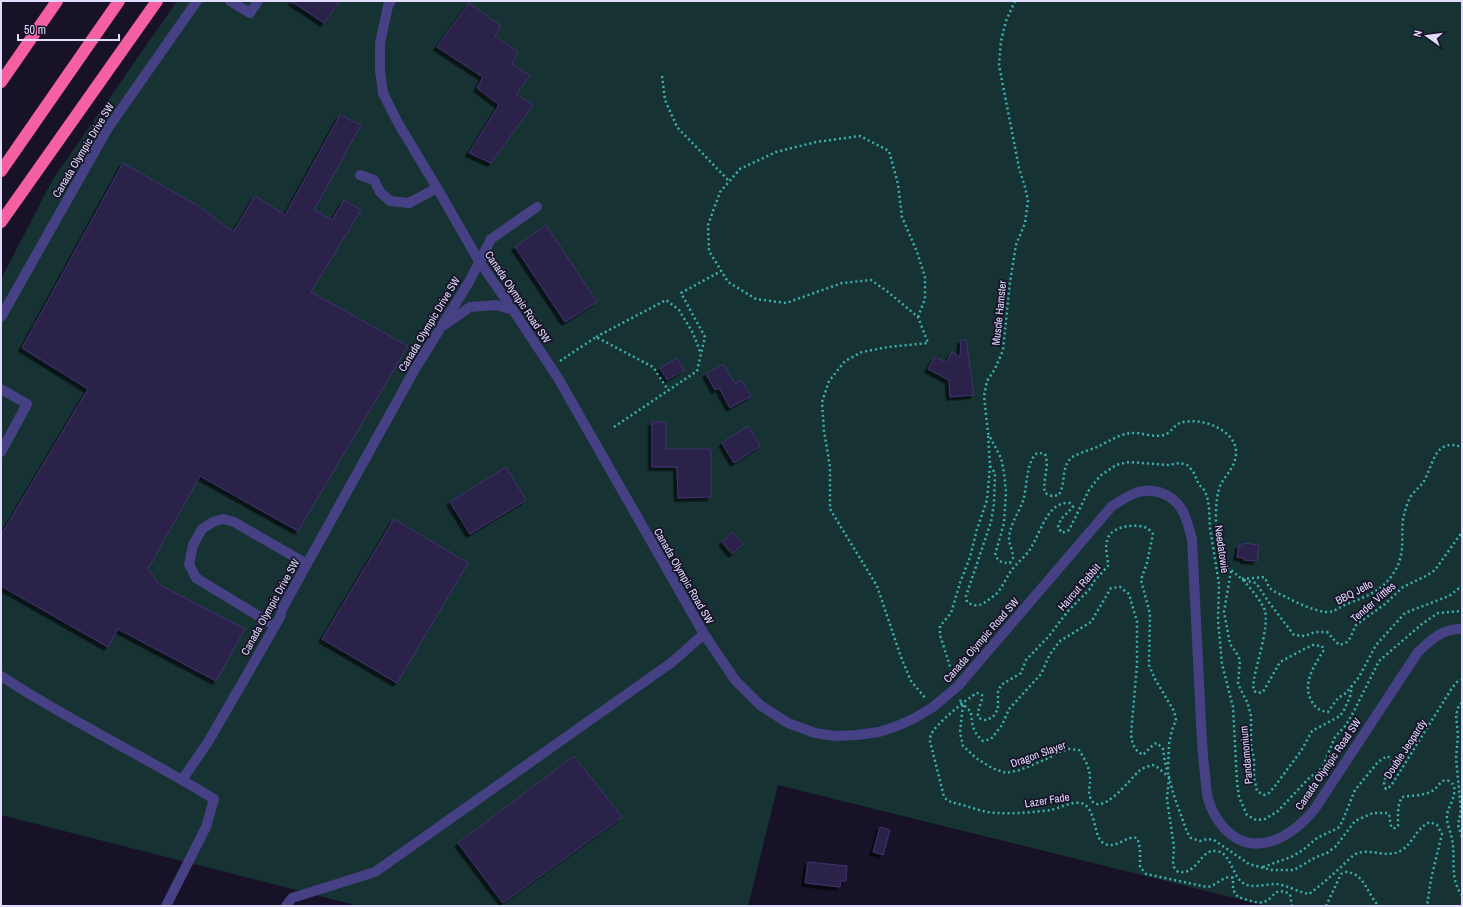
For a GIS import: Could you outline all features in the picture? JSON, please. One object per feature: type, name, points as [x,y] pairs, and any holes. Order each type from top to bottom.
[{"type":"highway","points":[[1,82],[57,1]]},
{"type":"highway","points":[[1,171],[119,1]]},
{"type":"highway","points":[[1,222],[157,1]]},
{"type":"street","name":"Canada Olympic Drive SW","points":[[1,317],[108,128],[197,1]]},
{"type":"street","points":[[230,1],[250,13],[258,1]]},
{"type":"street","name":"Canada Olympic Road SW","points":[[391,1],[388,6],[380,43],[380,70],[383,94],[398,123],[438,188],[479,261],[551,367],[704,634],[735,680],[760,705],[788,723],[815,733],[836,736],[857,736],[879,732],[915,718],[933,707],[958,686],[1112,506],[1134,493],[1156,491],[1168,495],[1174,499],[1183,511],[1192,539],[1203,754],[1208,799],[1213,812],[1221,825],[1230,834],[1245,842],[1261,843],[1273,841],[1283,837],[1304,821],[1318,803],[1418,652],[1430,640],[1440,633],[1462,629]]},
{"type":"street","points":[[360,176],[374,180],[380,192],[390,201],[409,202],[438,188]]},
{"type":"street","name":"Canada Olympic Drive SW","points":[[182,780],[208,742],[275,626],[282,609],[415,369],[442,328],[469,282],[491,239],[537,207]]},
{"type":"street","points":[[442,328],[470,307],[496,305],[513,310]]},
{"type":"street","points":[[1,389],[28,404],[1,452]]},
{"type":"street","points":[[275,626],[196,578],[189,564],[193,545],[202,529],[223,519],[234,522],[307,564]]},
{"type":"street","points":[[286,906],[292,898],[375,872],[671,663],[704,634]]},
{"type":"street","points":[[1,676],[37,699],[214,799],[206,827],[166,906]]},
{"type":"path","name":"Muscle Hamster","points":[[1015,1],[1006,21],[1000,41],[999,65],[1017,161],[1028,201],[1025,223],[1016,246],[1010,282],[1003,350],[995,369],[987,381],[984,396],[988,433],[1001,458],[1006,492],[1004,523],[995,555],[998,560],[1003,563],[1010,562],[1013,558],[1009,541],[1011,530],[1023,501],[1031,461],[1035,454],[1038,452],[1045,454],[1048,461],[1043,486],[1045,493],[1052,496],[1059,495],[1063,486],[1064,469],[1067,462],[1072,457],[1122,435],[1131,433],[1163,435],[1167,434],[1179,423],[1188,421],[1204,422],[1214,425],[1226,434],[1233,442],[1236,452],[1234,464],[1221,484],[1217,500],[1216,515],[1218,548],[1222,561],[1231,571],[1242,579],[1265,609],[1267,620],[1254,679],[1254,691],[1258,693],[1263,692],[1280,662],[1314,645],[1322,646],[1324,650],[1315,665],[1308,682],[1308,695],[1313,705],[1320,711],[1328,712],[1338,698],[1346,693],[1359,677],[1376,645],[1405,613],[1449,596],[1462,586]]},
{"type":"path","points":[[662,76],[665,100],[677,127],[729,181]]},
{"type":"path","points":[[918,317],[925,298],[925,277],[917,252],[902,217],[898,184],[889,151],[860,136],[816,142],[776,152],[740,169],[720,192],[708,225],[709,251],[728,282],[756,299],[786,303],[842,283],[871,280],[918,317],[928,343],[888,347],[862,352],[845,361],[829,381],[822,402],[824,431],[830,467],[830,508],[876,586],[900,657],[911,681],[933,707]]},
{"type":"path","points":[[614,427],[697,371],[706,337],[681,293],[721,271]]},
{"type":"path","points":[[551,367],[596,337],[666,300],[679,310],[693,333],[701,354]]},
{"type":"path","points":[[596,337],[653,366],[668,390]]},
{"type":"path","points":[[963,704],[959,703],[964,695],[951,673],[940,635],[940,626],[951,613],[987,500],[990,466],[988,433]]},
{"type":"path","name":"BBQ Jello","points":[[1242,579],[1264,577],[1270,588],[1295,602],[1325,612],[1334,612],[1347,604],[1363,599],[1372,594],[1385,583],[1397,567],[1403,545],[1403,520],[1407,505],[1411,496],[1426,478],[1437,452],[1444,446],[1456,445],[1462,447]]},
{"type":"path","name":"Needatowie","points":[[990,466],[994,473],[994,504],[991,522],[966,596],[967,602],[976,606],[981,605],[998,593],[1010,572],[1026,556],[1045,520],[1057,506],[1064,502],[1070,503],[1073,507],[1061,519],[1058,527],[1062,533],[1069,530],[1089,490],[1100,476],[1116,465],[1129,462],[1168,465],[1180,463],[1187,465],[1193,472],[1199,485],[1203,488],[1207,496],[1210,528],[1219,584],[1218,620],[1222,664],[1233,707],[1237,782],[1247,815],[1256,820],[1265,819],[1278,811],[1310,777],[1318,772],[1335,737],[1346,725],[1354,711],[1379,660],[1422,624],[1438,613],[1462,611]]},
{"type":"path","name":"Haircut Rabbit","points":[[963,704],[972,695],[977,693],[982,695],[977,711],[978,717],[986,720],[993,717],[998,709],[998,692],[1001,685],[1021,673],[1026,660],[1068,611],[1089,590],[1095,580],[1108,566],[1106,548],[1107,539],[1110,534],[1117,529],[1126,527],[1139,526],[1148,528],[1153,534],[1148,558],[1141,580],[1150,614],[1149,665],[1155,679],[1174,712],[1176,720],[1172,730],[1170,744],[1168,763],[1169,777]]},
{"type":"path","name":"Tender Vittles","points":[[1242,579],[1256,583],[1294,635],[1305,636],[1315,632],[1327,632],[1334,641],[1340,645],[1347,642],[1356,625],[1385,604],[1403,586],[1426,576],[1435,570],[1462,532]]},
{"type":"path","name":"Pandamonium","points":[[1231,571],[1225,604],[1225,618],[1230,644],[1240,660],[1238,684],[1248,704],[1251,716],[1251,747],[1254,758],[1254,777],[1257,791],[1260,794],[1264,795],[1270,793],[1301,751],[1312,731],[1340,716],[1350,697],[1352,685]]},
{"type":"path","name":"Double Jeopardy","points":[[1261,868],[1291,857],[1303,850],[1317,838],[1338,828],[1342,822],[1355,790],[1378,762],[1386,756],[1392,759],[1392,763],[1384,779],[1384,786],[1386,788],[1391,786],[1452,688],[1457,682],[1462,680]]},
{"type":"path","points":[[1462,703],[1459,705],[1456,715],[1458,735],[1456,758],[1461,810],[1458,825],[1462,837]]},
{"type":"path","name":"Dragon Slayer","points":[[963,704],[960,732],[963,746],[976,758],[992,768],[1006,773],[1020,770],[1059,752],[1069,749],[1078,750],[1084,757],[1088,768],[1090,780],[1089,797],[1093,802],[1098,804],[1104,804],[1113,798],[1139,771],[1148,766],[1153,765],[1157,767],[1169,777]]},
{"type":"path","name":"Lazer Fade","points":[[963,704],[946,716],[930,736],[942,792],[947,800],[976,810],[999,813],[1050,810],[1072,804],[1082,804],[1090,811],[1100,840],[1104,844],[1113,845],[1132,837],[1137,838],[1140,851],[1140,867],[1146,874],[1207,887],[1215,885],[1225,877],[1229,876],[1233,878],[1233,890],[1238,897],[1262,902],[1274,893],[1285,892],[1290,894],[1292,906]]},
{"type":"path","points":[[1169,777],[1187,832],[1191,838],[1200,841],[1214,840],[1249,864],[1271,870],[1294,870],[1316,857],[1327,853],[1344,837],[1355,821],[1373,813],[1388,813],[1390,816],[1390,826],[1395,828],[1398,826],[1398,806],[1402,797],[1432,792],[1439,783],[1449,781],[1453,786],[1454,796],[1447,816],[1453,841],[1454,875],[1457,888],[1462,895]]},
{"type":"path","points":[[1326,906],[1341,874],[1345,872],[1356,874],[1361,878],[1379,906]]},
{"type":"green space","points":[[177,1],[1462,1],[1462,906],[1267,906],[778,785],[748,906],[359,906],[1,815],[1,279],[53,179]]},
{"type":"building","points":[[291,1],[340,1],[324,23]]},
{"type":"building","points":[[469,3],[501,26],[495,36],[518,52],[512,64],[530,76],[516,94],[533,105],[491,163],[469,153],[499,105],[477,88],[483,77],[437,47]]},
{"type":"building","points":[[340,115],[361,125],[314,210],[332,220],[344,200],[361,210],[311,292],[408,346],[298,531],[200,476],[148,569],[160,585],[245,629],[216,681],[118,629],[108,647],[1,586],[1,535],[88,389],[22,348],[123,163],[200,207],[233,232],[255,196],[285,215]]},
{"type":"building","points":[[546,225],[597,302],[565,322],[515,247]]},
{"type":"building","points":[[961,340],[966,340],[974,395],[950,397],[949,380],[928,369],[935,357],[946,362],[952,352],[960,357]]},
{"type":"building","points":[[677,358],[684,370],[667,380],[660,368]]},
{"type":"building","points":[[723,364],[735,384],[741,380],[751,396],[730,408],[719,388],[715,390],[706,374]]},
{"type":"building","points":[[652,422],[666,422],[666,449],[711,449],[711,497],[678,498],[677,467],[652,467]]},
{"type":"building","points":[[748,426],[760,446],[734,463],[722,443]]},
{"type":"building","points":[[506,467],[526,500],[470,534],[450,502]]},
{"type":"building","points":[[394,519],[468,563],[397,683],[322,639]]},
{"type":"building","points":[[733,532],[743,544],[732,554],[722,542]]},
{"type":"building","points":[[1243,543],[1259,545],[1257,561],[1244,560],[1244,558],[1237,557],[1239,545],[1242,546]]},
{"type":"building","points":[[574,756],[622,817],[503,903],[458,843]]},
{"type":"building","points":[[880,827],[890,830],[883,855],[873,852]]},
{"type":"building","points":[[808,862],[847,866],[846,881],[841,881],[840,887],[805,883]]}]
